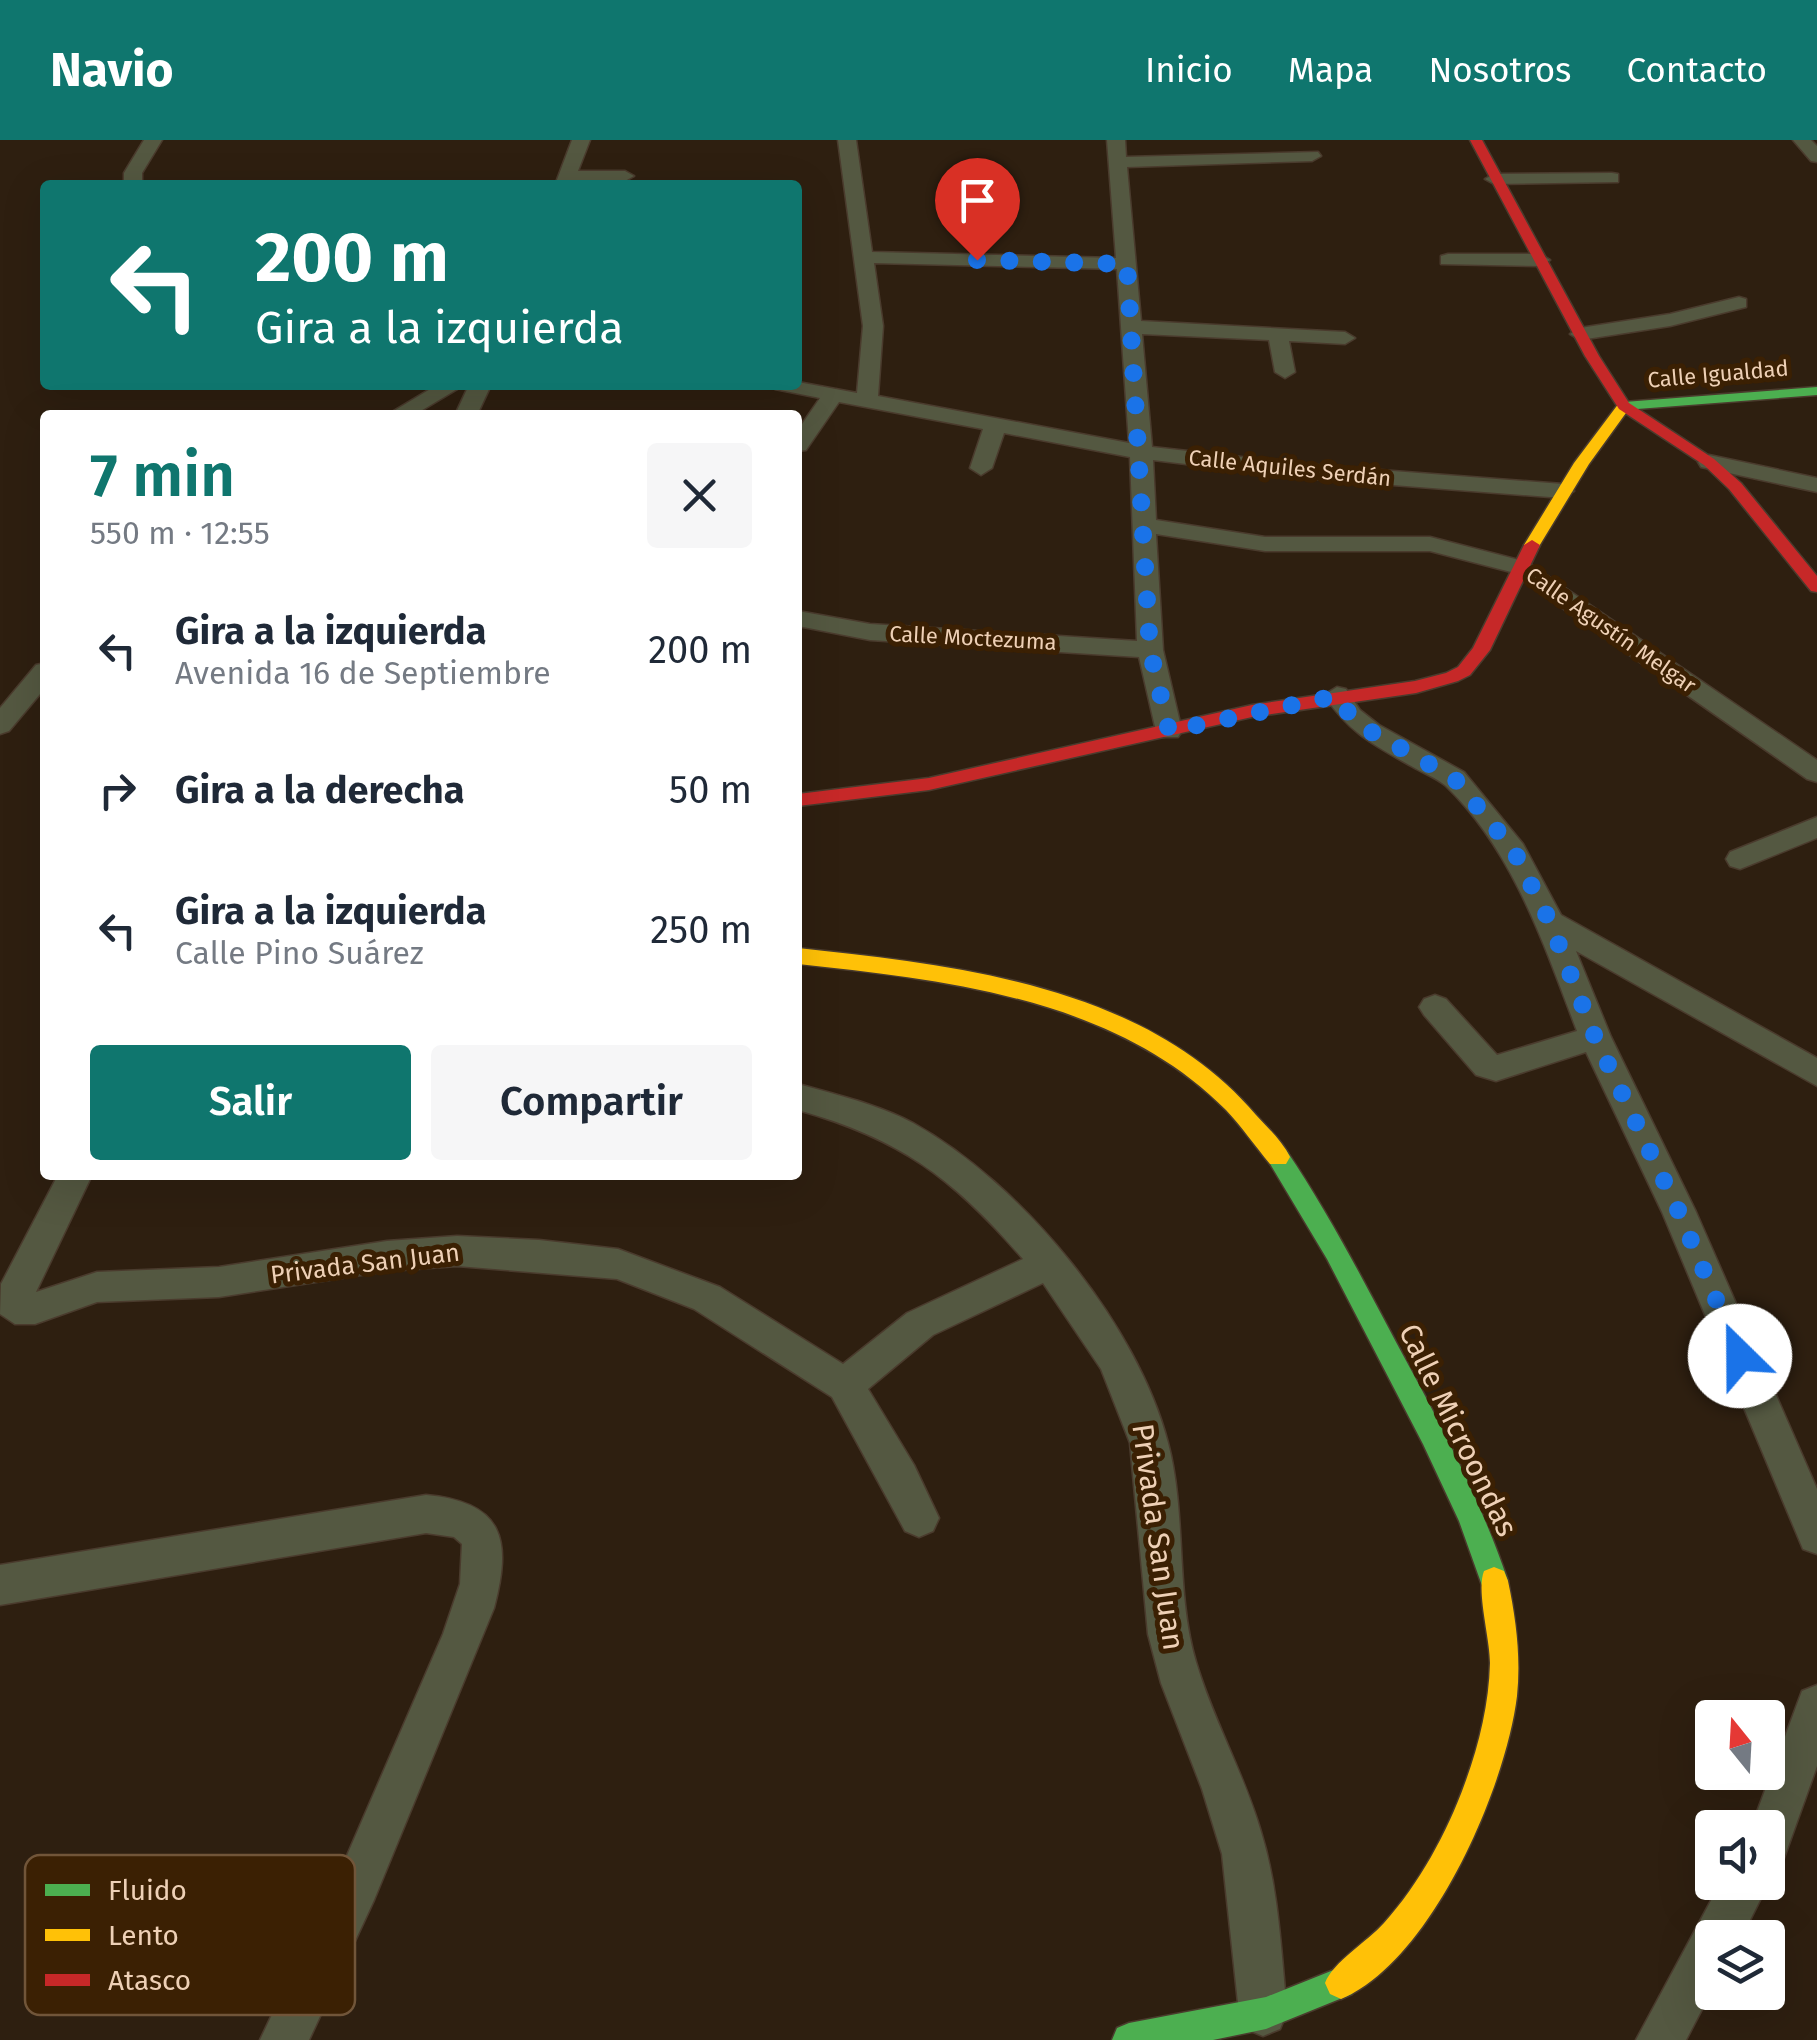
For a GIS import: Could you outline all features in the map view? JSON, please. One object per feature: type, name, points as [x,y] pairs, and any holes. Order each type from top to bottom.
[{"type":"street","points":[[133,180],[153,140]]},
{"type":"street","points":[[565,180],[581,140]]},
{"type":"street","points":[[847,140],[874,326],[868,400]]},
{"type":"street","points":[[1476,140],[1580,334],[1624,406],[1708,462],[1753,505],[1817,587]]},
{"type":"street","points":[[1802,140],[1817,157]]},
{"type":"street","points":[[1169,731],[1150,650],[1141,452],[1118,151],[1258,148],[1312,156]]},
{"type":"street","points":[[577,180],[625,176]]},
{"type":"street","points":[[1494,179],[1612,178]]},
{"type":"street","points":[[864,257],[1127,264]]},
{"type":"street","points":[[1448,260],[1540,260]]},
{"type":"street","points":[[1580,334],[1670,320],[1739,302]]},
{"type":"street","points":[[1130,328],[1344,338]]},
{"type":"street","points":[[1278,335],[1286,372]]},
{"type":"street","name":"Calle Aquiles Serdán","points":[[802,388],[1141,452],[1302,472],[1563,492]]},
{"type":"street","points":[[407,410],[445,390]]},
{"type":"street","name":"Calle Igualdad","points":[[1624,406],[1816,392]]},
{"type":"street","points":[[802,439],[834,394]]},
{"type":"street","points":[[802,799],[1013,769],[1169,731],[1336,696],[1432,684],[1460,675],[1477,656],[1519,567],[1563,492],[1624,406]]},
{"type":"street","points":[[981,468],[995,426]]},
{"type":"street","points":[[1708,462],[1817,485]]},
{"type":"street","name":"Calle Agustín Melgar","points":[[1145,525],[1265,544],[1430,544],[1519,567],[1813,766]]},
{"type":"street","name":"Calle Moctezuma","points":[[802,619],[870,632],[1150,650]]},
{"type":"street","points":[[0,725],[40,677]]},
{"type":"street","points":[[1336,696],[1351,716],[1370,731],[1435,766],[1468,792],[1514,851],[1550,922],[1595,1037],[1679,1212],[1817,1536]]},
{"type":"street","points":[[1740,859],[1817,827]]},
{"type":"street","points":[[1550,922],[1817,1073]]},
{"type":"street","name":"Calle Microondas","points":[[802,956],[919,968],[1018,989],[1129,1028],[1180,1058],[1214,1085],[1255,1127],[1335,1249],[1479,1533],[1496,1587],[1504,1642],[1502,1707],[1481,1788],[1445,1861],[1404,1922],[1343,1982],[1263,2012],[1129,2040]]},
{"type":"street","points":[[1435,1007],[1487,1066],[1505,1068],[1595,1037]]},
{"type":"street","name":"Privada San Juan","points":[[802,1098],[849,1111],[901,1132],[974,1183],[1046,1265],[1124,1374],[1140,1410],[1150,1448],[1168,1631],[1176,1663],[1240,1836],[1250,1884],[1263,2012]]},
{"type":"street","name":"Privada San Juan","points":[[72,1180],[12,1304],[14,1308],[36,1308],[97,1287],[219,1282],[387,1256],[457,1251],[618,1264],[707,1298],[845,1384],[919,1518]]},
{"type":"street","points":[[845,1384],[920,1324],[1046,1265]]},
{"type":"street","points":[[0,1584],[426,1514],[471,1523],[482,1538],[484,1557],[472,1613],[355,1894]]},
{"type":"street","points":[[1780,1810],[1817,1706]]},
{"type":"street","points":[[1660,2040],[1695,1975]]},
{"type":"street","points":[[284,2040],[296,2015]]},
{"type":"traffic: fast","points":[[1624,406],[1817,391]]},
{"type":"traffic: fast","points":[[1278,1157],[1336,1252],[1433,1435],[1473,1521],[1494,1581]]},
{"type":"traffic: fast","points":[[1129,2040],[1266,2013],[1341,1983]]},
{"type":"traffic: slow","points":[[1532,545],[1582,463],[1624,406]]},
{"type":"traffic: slow","points":[[802,956],[999,986],[1063,1004],[1124,1028],[1181,1061],[1233,1103],[1278,1157]]},
{"type":"traffic: slow","points":[[1341,1983],[1370,1961],[1422,1899],[1464,1823],[1480,1784],[1492,1746],[1504,1678],[1502,1629],[1494,1581]]},
{"type":"traffic: jam","points":[[1476,140],[1592,356],[1624,406],[1709,462],[1735,486],[1817,587]]},
{"type":"traffic: jam","points":[[802,800],[929,784],[1252,711],[1416,687],[1452,677],[1464,671],[1481,650],[1532,545]]},
{"type":"route","points":[[977,260],[1127,264],[1150,650],[1169,731],[1292,702],[1336,696],[1351,716],[1370,731],[1435,766],[1468,792],[1514,851],[1550,922],[1595,1037],[1679,1212],[1740,1356]]}]
